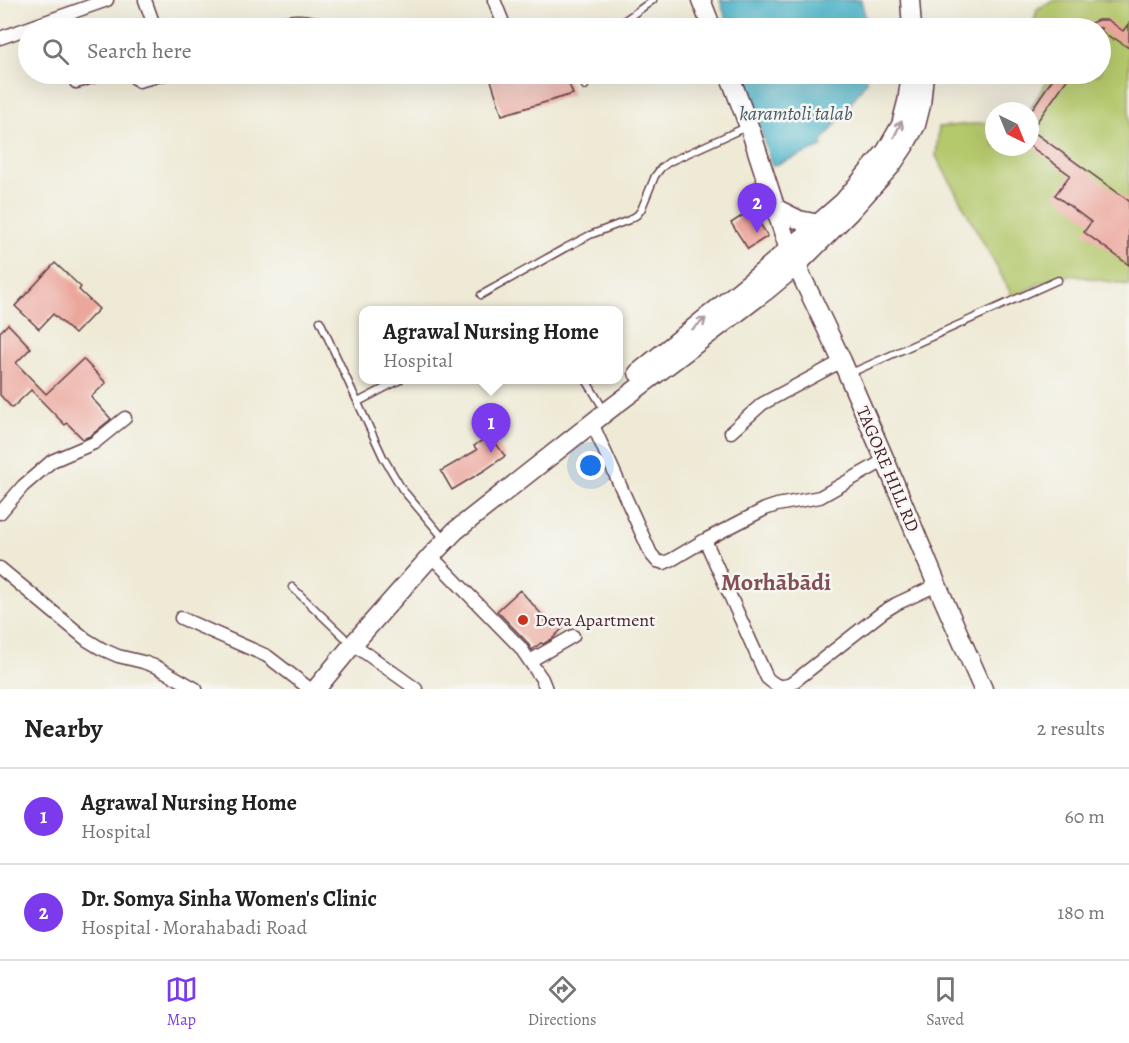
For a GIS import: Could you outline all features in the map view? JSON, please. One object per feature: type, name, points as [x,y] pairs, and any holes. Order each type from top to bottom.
[{"type":"main road","points":[[701,0],[708,18]]},
{"type":"main road","points":[[910,0],[911,18]]},
{"type":"main road","points":[[921,0],[922,18]]},
{"type":"main road","name":"TAGORE HILL RD","points":[[733,84],[793,258],[885,460],[983,689]]},
{"type":"main road","points":[[308,688],[349,640],[455,531],[592,423],[767,291],[819,224],[843,202],[885,151],[901,125],[910,84]]},
{"type":"main road","points":[[349,640],[363,615],[449,525],[600,403],[793,258],[849,213],[891,166],[905,145],[915,125],[921,105],[923,84]]},
{"type":"main road","points":[[775,208],[799,220],[819,224]]},
{"type":"street","points":[[56,18],[107,0]]},
{"type":"street","points":[[145,0],[151,18]]},
{"type":"street","points":[[494,0],[502,18]]},
{"type":"street","points":[[0,38],[18,32]]},
{"type":"street","points":[[731,432],[762,404],[844,368]]},
{"type":"street","points":[[0,513],[23,486],[52,461],[94,443],[124,418]]},
{"type":"street","points":[[592,423],[651,554],[657,561],[664,563],[765,509],[820,497],[885,460]]},
{"type":"street","points":[[705,540],[767,678],[784,687],[791,684],[883,612],[937,585]]},
{"type":"street","points":[[431,556],[520,647],[542,679],[546,689]]},
{"type":"street","points":[[0,568],[87,640],[118,656],[157,667],[196,689]]},
{"type":"street","points":[[182,618],[267,656],[308,688]]},
{"type":"street","points":[[530,661],[573,636]]},
{"type":"street","points":[[349,640],[416,689]]},
{"type":"lane","points":[[628,18],[652,0]]},
{"type":"lane","points":[[481,295],[573,243],[629,220],[641,210],[661,168],[669,162],[748,125]]},
{"type":"lane","points":[[844,368],[1058,280]]},
{"type":"lane","points":[[320,321],[393,475],[440,534]]},
{"type":"lane","points":[[358,402],[392,384]]},
{"type":"lane","points":[[588,384],[600,403]]},
{"type":"lane","points":[[292,587],[349,640]]},
{"type":"green space","points":[[1055,0],[1129,0],[1129,285],[1071,275],[1043,282],[1013,297],[936,156],[939,127],[985,123],[985,156],[1039,156],[1039,102],[1034,102],[1045,84],[1111,84],[1111,18],[1035,18],[1037,9]]},
{"type":"water","points":[[720,0],[861,0],[866,18],[726,18]]},
{"type":"water","name":"karamtoli talab","points":[[746,84],[865,84],[822,142],[822,147],[772,166]]},
{"type":"building","points":[[1111,22],[1123,31],[1129,23],[1129,48],[1114,38],[1113,40],[1111,38]]},
{"type":"building","points":[[492,84],[569,84],[573,94],[502,115]]},
{"type":"building","points":[[1049,84],[1064,84],[1039,119],[1039,102],[1037,102]]},
{"type":"building","points":[[1039,136],[1129,201],[1129,265],[1084,232],[1091,222],[1055,195],[1070,175],[1039,153]]},
{"type":"building","points":[[751,210],[768,236],[748,249],[731,223]]},
{"type":"building","points":[[55,263],[81,287],[79,290],[99,309],[75,334],[53,314],[39,329],[15,306]]},
{"type":"building","points":[[8,324],[31,348],[16,363],[46,394],[83,359],[106,383],[91,397],[111,419],[83,439],[67,423],[65,425],[31,390],[12,408],[0,395],[0,332]]},
{"type":"building","points":[[490,435],[505,456],[452,490],[441,471],[477,450],[474,446]]},
{"type":"building","name":"Deva Apartment","points":[[520,590],[552,628],[568,623],[552,639],[532,650],[497,611]]},
{"type":"place","name":"Dr. Somya Sinha Women's Clinic","points":[[757,233]]},
{"type":"place","name":"Agrawal Nursing Home","points":[[491,453]]},
{"type":"place","name":"Deva Apartment","points":[[523,620]]},
{"type":"district","name":"Morhābādi","points":[[776,582]]}]
